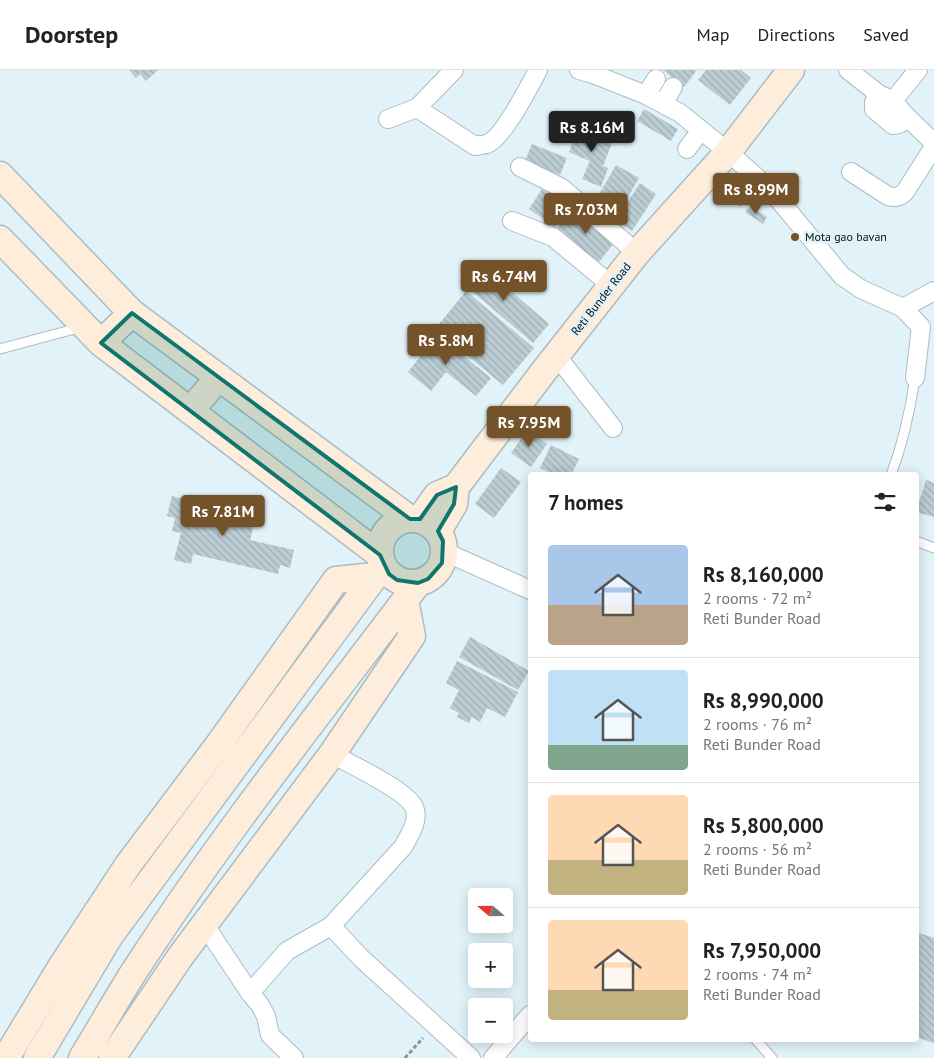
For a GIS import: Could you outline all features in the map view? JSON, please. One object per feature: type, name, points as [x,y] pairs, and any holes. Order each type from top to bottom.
[{"type":"street","points":[[417,108],[475,146],[488,144],[498,136],[525,96],[538,70]]},
{"type":"street","name":"Reti Bunder Road","points":[[428,530],[437,495],[456,487],[611,285],[637,253],[728,152],[791,70]]},
{"type":"street","points":[[848,70],[892,104],[934,144],[934,148],[905,192],[899,197],[888,196],[851,172]]},
{"type":"street","points":[[892,104],[918,70]]},
{"type":"street","points":[[388,119],[417,108],[453,71]]},
{"type":"street","points":[[589,71],[646,95],[680,112],[770,189],[842,276],[861,289],[903,308],[928,329],[915,378]]},
{"type":"street","points":[[646,95],[656,79]]},
{"type":"street","points":[[663,104],[672,87]]},
{"type":"street","points":[[687,149],[701,130]]},
{"type":"street","points":[[520,167],[562,188],[637,253]]},
{"type":"street","points":[[0,175],[132,313],[428,530],[528,589]]},
{"type":"street","points":[[512,221],[553,237],[611,285]]},
{"type":"street","points":[[0,239],[93,335],[190,411],[388,574],[397,580],[407,583],[412,592],[412,636],[332,754],[180,957],[112,1058]]},
{"type":"street","points":[[903,308],[934,291]]},
{"type":"street","points":[[93,335],[132,313]]},
{"type":"street","points":[[556,355],[613,428]]},
{"type":"street","points":[[190,411],[219,377]]},
{"type":"street","points":[[37,1058],[109,937],[151,882],[379,565],[380,544],[384,535],[391,526],[400,521],[428,530],[442,563],[437,572],[412,592],[329,699],[217,850],[146,953],[82,1058]]},
{"type":"street","points":[[6,1058],[61,967],[128,865],[219,744],[336,580],[379,565]]},
{"type":"street","points":[[250,993],[287,951],[331,926],[403,847],[411,833],[415,819],[414,807],[404,796],[332,754]]},
{"type":"street","points":[[204,924],[260,1005],[266,1016],[270,1035],[294,1058]]},
{"type":"street","points":[[331,926],[361,958],[472,1058]]},
{"type":"street","points":[[493,1058],[528,1017]]},
{"type":"lane","points":[[0,349],[93,335]]},
{"type":"lane","points":[[892,472],[900,451],[910,412],[915,378]]},
{"type":"lane","points":[[919,542],[934,548]]},
{"type":"lane","points":[[758,1042],[772,1058]]},
{"type":"path","points":[[405,1058],[434,1024]]},
{"type":"highlighted area","points":[[132,313],[410,519],[420,519],[437,495],[456,487],[454,504],[438,531],[443,541],[442,563],[428,579],[418,583],[397,580],[389,574],[380,555],[101,343]]},
{"type":"building","points":[[129,70],[158,70],[146,81],[140,74],[136,78]]},
{"type":"building","points":[[663,70],[697,70],[684,87]]},
{"type":"building","points":[[706,70],[741,70],[751,78],[730,105],[698,80]]},
{"type":"building","points":[[644,109],[678,129],[671,141],[637,121]]},
{"type":"building","points":[[580,124],[614,138],[603,166],[608,168],[601,187],[582,179],[590,161],[569,152]]},
{"type":"building","points":[[532,144],[567,158],[560,175],[525,161]]},
{"type":"building","points":[[616,165],[639,178],[617,216],[594,203]]},
{"type":"building","points":[[728,172],[752,192],[740,207],[716,187]]},
{"type":"building","points":[[640,183],[656,194],[632,231],[616,220]]},
{"type":"building","points":[[542,189],[569,207],[555,227],[529,209]]},
{"type":"building","points":[[750,206],[767,217],[763,224],[745,212]]},
{"type":"building","points":[[575,207],[615,242],[598,263],[557,228]]},
{"type":"building","points":[[476,261],[549,324],[533,343],[460,281]]},
{"type":"building","points":[[466,291],[534,348],[503,385],[435,329]]},
{"type":"building","points":[[432,331],[491,378],[476,396],[446,372],[431,391],[408,372],[423,353],[418,349]]},
{"type":"building","points":[[527,430],[547,444],[531,467],[511,453]]},
{"type":"building","points":[[551,445],[579,459],[572,472],[548,472],[540,468]]},
{"type":"building","points":[[501,468],[521,482],[494,518],[475,504]]},
{"type":"building","points":[[926,480],[934,483],[934,517],[919,513],[919,502]]},
{"type":"building","points":[[172,496],[256,516],[250,540],[294,550],[290,568],[280,565],[278,574],[193,554],[191,564],[174,560],[181,533],[172,531],[175,518],[167,516]]},
{"type":"building","points":[[470,637],[528,670],[528,673],[518,690],[459,657]]},
{"type":"building","points":[[457,661],[518,692],[505,717],[487,708],[480,722],[472,717],[469,723],[457,717],[459,713],[450,708],[459,690],[446,683]]},
{"type":"building","points":[[919,933],[934,938],[934,1043],[919,1038]]},
{"type":"place","name":"Mota gao bavan","points":[[795,237]]}]
